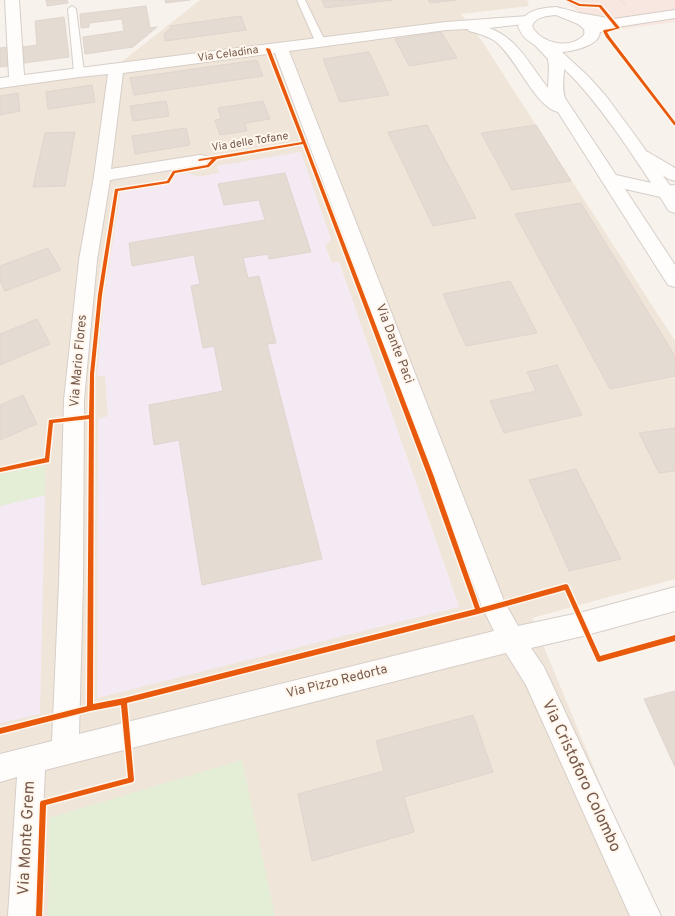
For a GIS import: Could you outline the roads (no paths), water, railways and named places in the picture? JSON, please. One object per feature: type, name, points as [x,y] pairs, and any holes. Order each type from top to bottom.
[{"type":"street","points":[[12,0],[17,81]]},
{"type":"street","points":[[535,0],[531,18],[526,29],[556,60],[558,66],[555,91],[567,113],[675,280]]},
{"type":"street","points":[[553,0],[564,12],[579,17],[614,23],[675,14]]},
{"type":"street","name":"Via Celadina","points":[[0,83],[79,72],[116,69],[320,41],[531,18],[550,12],[564,12]]},
{"type":"street","points":[[579,17],[586,22],[589,36],[585,55],[600,97]]},
{"type":"street","points":[[469,25],[567,47],[579,45],[589,36],[614,23]]},
{"type":"street","points":[[469,25],[502,39],[523,62],[548,100],[567,113]]},
{"type":"street","points":[[538,41],[555,53],[600,97],[642,156],[670,191],[675,208]]},
{"type":"street","name":"Via Dante Paci","points":[[280,47],[494,607],[511,639]]},
{"type":"street","name":"Via Mario Flores","points":[[66,751],[74,400],[88,260],[102,176],[116,69]]},
{"type":"street","points":[[642,156],[675,175]]},
{"type":"street","name":"Via delle Tofane","points":[[102,176],[200,160]]},
{"type":"street","points":[[611,180],[670,191]]},
{"type":"street","name":"Via Pizzo Redorta","points":[[0,768],[511,639],[582,624],[675,599]]},
{"type":"street","name":"Via Cristoforo Colombo","points":[[511,639],[535,676],[646,916]]},
{"type":"street","name":"Via Monte Grem","points":[[23,916],[32,760]]},
{"type":"lane","points":[[301,0],[320,41]]},
{"type":"lane","points":[[72,9],[79,72]]}]
